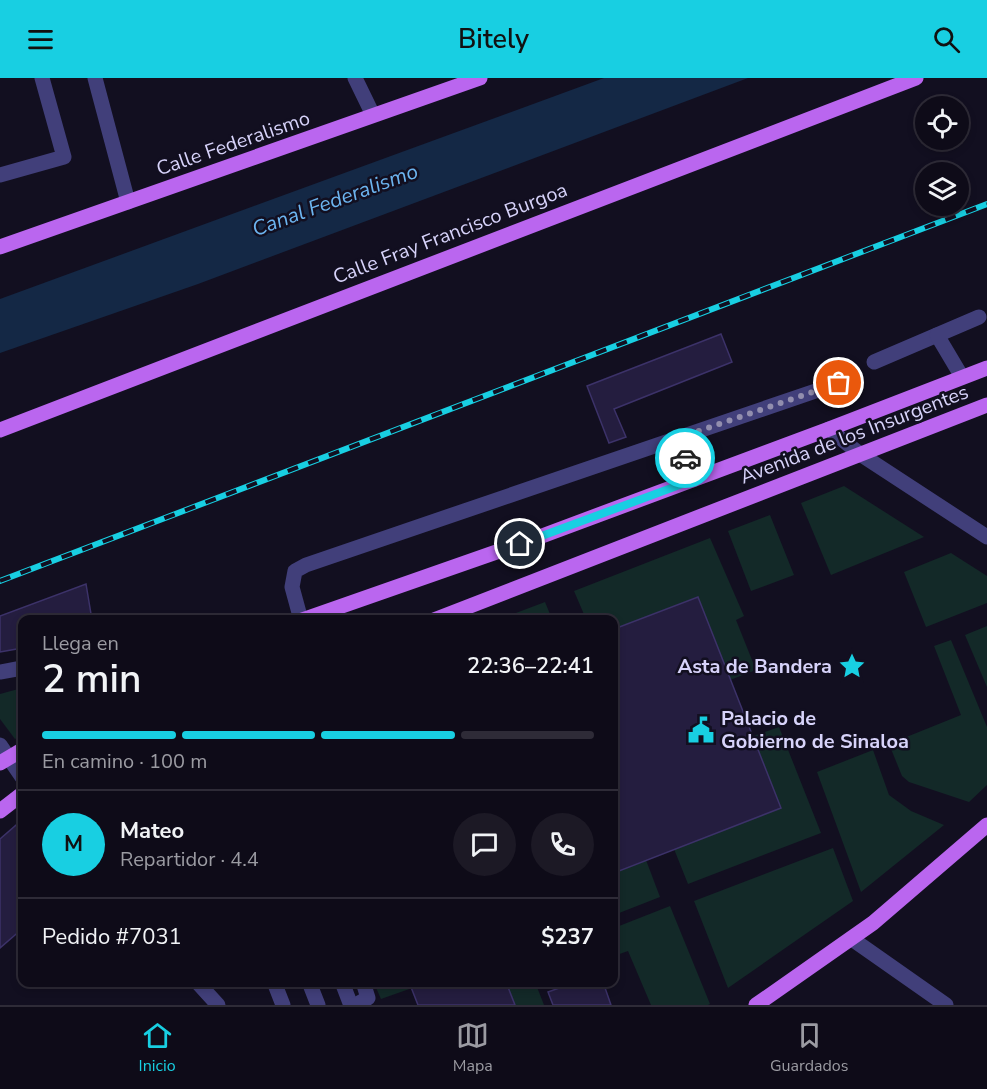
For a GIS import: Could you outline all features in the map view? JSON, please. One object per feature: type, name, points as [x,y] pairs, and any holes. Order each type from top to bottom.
[{"type":"main road","name":"Calle Federalismo","points":[[0,247],[480,78]]},
{"type":"main road","name":"Calle Fray Francisco Burgoa","points":[[0,429],[916,78]]},
{"type":"main road","name":"Avenida de los Insurgentes","points":[[316,615],[542,536],[987,368]]},
{"type":"main road","name":"Avenida de los Insurgentes","points":[[447,615],[987,405]]},
{"type":"main road","points":[[3,755],[18,751]]},
{"type":"main road","points":[[0,811],[18,797]]},
{"type":"main road","points":[[756,1005],[852,939],[987,825]]},
{"type":"street","points":[[0,175],[64,157],[42,78]]},
{"type":"street","points":[[95,78],[128,202]]},
{"type":"street","points":[[355,78],[373,115]]},
{"type":"street","points":[[874,362],[979,317]]},
{"type":"street","points":[[937,335],[962,378]]},
{"type":"street","points":[[300,615],[292,587],[295,571],[306,565],[839,383]]},
{"type":"street","points":[[828,429],[860,453],[987,537]]},
{"type":"street","points":[[678,438],[693,480]]},
{"type":"street","points":[[0,672],[18,669]]},
{"type":"street","points":[[3,755],[18,772]]},
{"type":"street","points":[[852,939],[946,1005]]},
{"type":"street","points":[[202,987],[218,1005]]},
{"type":"street","points":[[276,987],[283,1005]]},
{"type":"street","points":[[311,987],[318,1005]]},
{"type":"street","points":[[345,987],[354,1005],[368,998],[365,987]]},
{"type":"green space","points":[[844,486],[924,537],[831,575],[801,503]]},
{"type":"green space","points":[[770,515],[794,575],[751,591],[728,531]]},
{"type":"green space","points":[[710,538],[744,616],[736,620],[756,670],[730,680],[697,597],[618,627],[618,615],[584,615],[574,591]]},
{"type":"green space","points":[[951,553],[987,576],[987,603],[926,627],[904,572]]},
{"type":"green space","points":[[545,602],[550,615],[511,615]]},
{"type":"green space","points":[[987,626],[987,687],[965,635]]},
{"type":"green space","points":[[951,640],[987,727],[987,785],[969,802],[909,782],[902,776],[889,744],[961,715],[934,646]]},
{"type":"green space","points":[[18,689],[18,737],[15,739],[0,719],[0,694]]},
{"type":"green space","points":[[779,727],[821,833],[688,884],[674,849],[753,736]]},
{"type":"green space","points":[[873,750],[889,795],[911,811],[944,825],[861,892],[817,772]]},
{"type":"green space","points":[[833,848],[853,901],[728,988],[694,901]]},
{"type":"green space","points":[[646,860],[660,897],[618,913],[618,871]]},
{"type":"green space","points":[[670,906],[710,1004],[651,1005],[628,951],[618,955],[618,926]]},
{"type":"green space","points":[[376,987],[412,988],[381,999]]},
{"type":"green space","points":[[508,987],[537,987],[544,1005],[515,1005]]},
{"type":"water","name":"Canal Federalismo","points":[[604,78],[748,78],[198,284],[0,353],[0,299]]},
{"type":"building","points":[[721,334],[732,362],[614,409],[626,437],[609,443],[587,386]]},
{"type":"building","points":[[86,584],[91,615],[18,615],[18,649],[0,652],[0,616]]},
{"type":"building","name":"Palacio de Gobierno de Sinaloa","points":[[698,597],[781,808],[618,871],[618,627]]},
{"type":"building","points":[[18,823],[18,932],[0,948],[0,839]]},
{"type":"building","points":[[411,987],[508,987],[515,1005],[418,1005]]},
{"type":"building","points":[[562,987],[605,987],[611,1005],[553,1005],[548,992]]},
{"type":"railway","points":[[0,581],[987,204]]},
{"type":"way so far","points":[[685,458],[678,438],[839,383]]},
{"type":"place","name":"Asta de Bandera","points":[[852,666]]},
{"type":"place","name":"Palacio de Gobierno de Sinaloa","points":[[701,730]]},
{"type":"route","points":[[520,544],[693,480],[685,458]]}]
